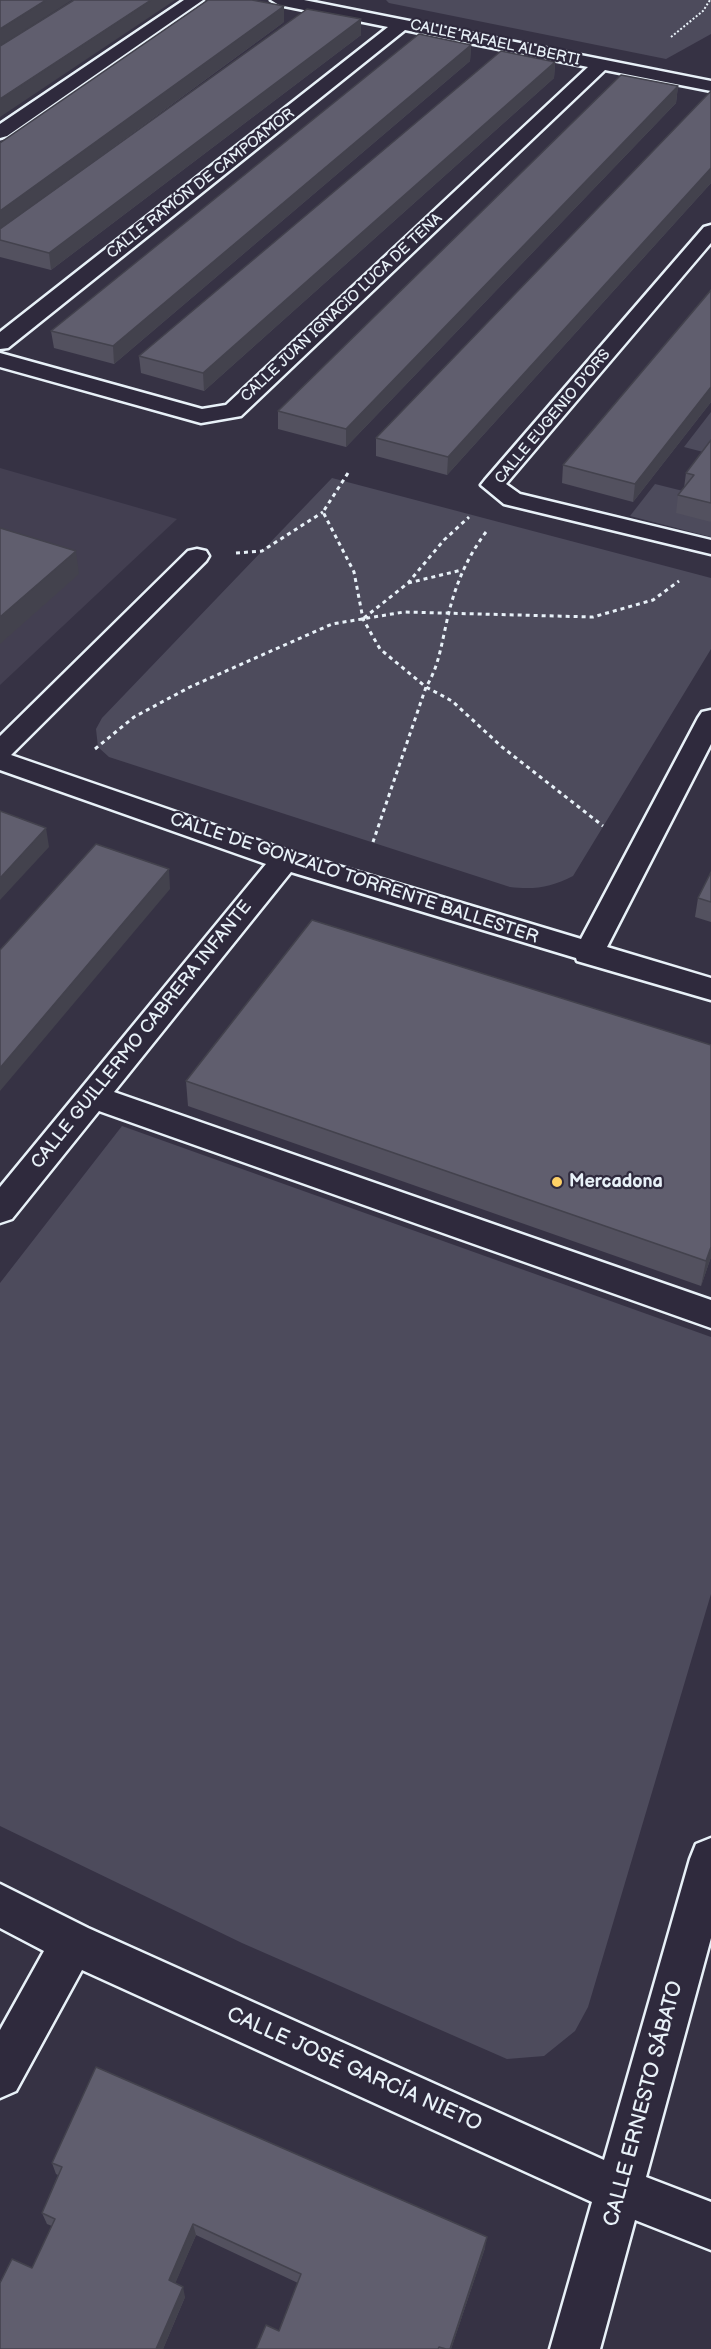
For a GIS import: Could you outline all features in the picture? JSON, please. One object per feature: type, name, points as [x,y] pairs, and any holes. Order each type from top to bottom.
[{"type":"street","points":[[0,132],[195,0]]},
{"type":"street","name":"CALLE RAFAEL ALBERTI","points":[[279,0],[339,5],[402,24],[711,86]]},
{"type":"street","name":"CALLE RAMÓN DE CAMPOAMOR","points":[[0,343],[402,24]]},
{"type":"street","name":"CALLE JUAN IGNACIO LUCA DE TENA","points":[[0,360],[201,416],[233,411],[600,65]]},
{"type":"street","name":"CALLE EUGENIO D'ORS","points":[[711,231],[493,485],[512,499],[711,547]]},
{"type":"street","points":[[0,751],[197,556]]},
{"type":"street","points":[[588,954],[708,730]]},
{"type":"street","name":"CALLE DE GONZALO TORRENTE BALLESTER","points":[[0,761],[285,860],[588,954],[711,989]]},
{"type":"street","name":"CALLE GUILLERMO CABRERA INFANTE","points":[[0,1210],[285,860]]},
{"type":"street","points":[[92,1096],[711,1314]]},
{"type":"street","name":"CALLE ERNESTO SÁBATO","points":[[575,2349],[711,1859]]},
{"type":"street","name":"CALLE JOSÉ GARCÍA NIETO","points":[[0,1905],[73,1943],[620,2191],[711,2226]]},
{"type":"street","points":[[0,2075],[73,1943]]},
{"type":"path","points":[[666,45],[676,30],[699,16],[710,0]]},
{"type":"path","points":[[197,556],[262,551],[323,512],[348,473]]},
{"type":"path","points":[[323,512],[354,572],[363,619],[380,649],[426,687],[452,701],[502,747],[608,831]]},
{"type":"path","points":[[363,619],[408,583],[444,540],[470,516]]},
{"type":"path","points":[[372,846],[392,780],[426,687],[436,673],[449,611],[463,570],[472,548],[486,532]]},
{"type":"path","points":[[408,583],[463,570]]},
{"type":"path","points":[[91,754],[134,717],[190,687],[332,624],[404,612],[449,611],[593,617],[653,600],[680,581],[684,573]]},
{"type":"shaded area","points":[[386,0],[711,0],[711,34],[666,59],[389,3]]},
{"type":"shaded area","points":[[711,412],[711,454],[684,447]]},
{"type":"shaded area","points":[[0,468],[177,519],[0,685]]},
{"type":"shaded area","points":[[332,478],[711,578],[711,649],[573,876],[543,887],[510,887],[109,757],[98,747],[96,729],[102,718]]},
{"type":"shaded area","points":[[655,484],[683,491],[711,522],[711,537],[630,516]]},
{"type":"shaded area","points":[[122,1126],[711,1337],[711,1594],[588,2007],[575,2031],[544,2056],[507,2059],[242,1943],[0,1826],[0,1283]]},
{"type":"building","points":[[0,0],[46,0],[0,29]]},
{"type":"building","points":[[74,0],[151,0],[0,99],[0,46]]},
{"type":"building","points":[[208,0],[252,0],[284,6],[0,211],[0,143]]},
{"type":"building","points":[[307,9],[361,19],[49,253],[0,240],[0,229]]},
{"type":"building","points":[[419,34],[471,45],[113,346],[51,331]]},
{"type":"building","points":[[501,51],[555,62],[203,373],[139,356]]},
{"type":"building","points":[[621,75],[678,86],[346,429],[278,411]]},
{"type":"building","points":[[711,91],[711,168],[448,457],[376,438]]},
{"type":"building","points":[[711,290],[711,387],[635,484],[563,465]]},
{"type":"building","points":[[711,440],[711,503],[678,495],[694,475],[686,473]]},
{"type":"building","points":[[0,528],[76,551],[0,617]]},
{"type":"building","points":[[0,811],[46,828],[0,878]]},
{"type":"building","points":[[96,844],[169,869],[0,1068],[0,950]]},
{"type":"building","points":[[711,872],[711,902],[698,898]]},
{"type":"building","name":"Mercadona","points":[[312,920],[711,1045],[711,1247],[706,1261],[186,1081]]},
{"type":"building","points":[[96,2067],[487,2237],[450,2349],[439,2347],[438,2349],[256,2349],[266,2325],[279,2331],[301,2274],[193,2224],[169,2280],[183,2287],[156,2349],[0,2349],[0,2283],[12,2259],[32,2268],[55,2219],[42,2213],[62,2167],[52,2163]]},
{"type":"place","name":"Mercadona","points":[[557,1182]]}]
